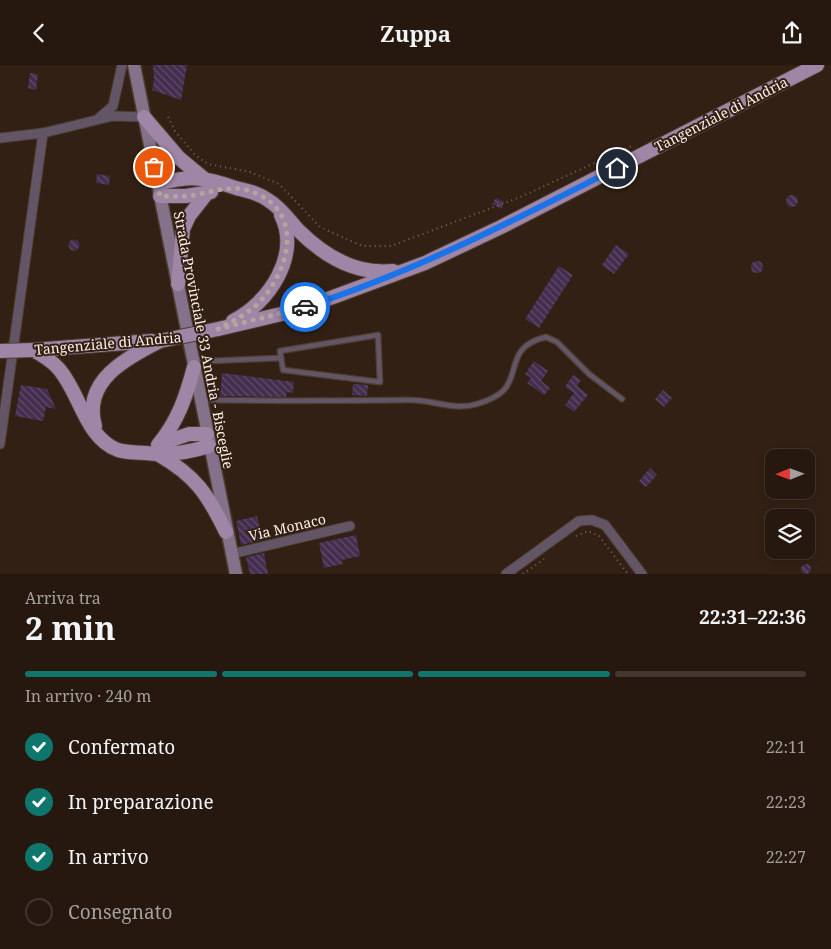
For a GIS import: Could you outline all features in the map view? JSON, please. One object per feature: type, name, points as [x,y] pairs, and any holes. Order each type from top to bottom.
[{"type":"main road","name":"Strada Provinciale 33 Andria - Bisceglie","points":[[134,65],[236,574]]},
{"type":"main road","name":"Tangenziale di Andria","points":[[0,351],[160,341],[298,310],[425,263],[501,227],[817,65]]},
{"type":"main road","points":[[144,117],[179,158],[203,177],[259,195],[279,209],[300,232],[327,253],[361,271],[393,271],[425,263]]},
{"type":"main road","points":[[159,190],[173,180],[203,177]]},
{"type":"main road","points":[[159,190],[186,196],[237,188]]},
{"type":"main road","points":[[178,284],[183,229],[189,216],[207,193]]},
{"type":"main road","points":[[218,329],[243,316],[256,305],[277,277],[285,259],[288,235],[286,224],[279,209]]},
{"type":"main road","points":[[98,434],[92,409],[101,383],[121,362],[160,341]]},
{"type":"main road","points":[[33,350],[58,368],[102,440],[118,450],[143,453],[159,450],[189,434],[208,440]]},
{"type":"main road","points":[[159,450],[183,407],[193,362]]},
{"type":"main road","points":[[159,450],[196,481],[210,500],[226,531]]},
{"type":"street","points":[[96,120],[113,106],[122,65]]},
{"type":"street","points":[[0,138],[43,133],[113,116],[144,117]]},
{"type":"street","points":[[0,444],[43,133]]},
{"type":"street","points":[[506,574],[579,521],[592,520],[605,525],[642,574]]},
{"type":"street","name":"Via Monaco","points":[[231,554],[350,526]]},
{"type":"lane","points":[[378,335],[380,382],[282,370],[281,358],[280,351],[378,335]]},
{"type":"lane","points":[[200,400],[332,402],[410,400],[429,401],[454,408],[467,407],[490,399],[504,391],[518,355],[538,339],[546,337],[558,342],[589,375],[622,399]]},
{"type":"lane","points":[[193,362],[281,358]]},
{"type":"path","points":[[168,117],[175,131],[195,155],[208,164],[250,172],[279,184],[320,227],[362,246],[377,248],[400,243],[518,198],[635,144]]},
{"type":"path","points":[[575,536],[588,531],[600,536],[628,574]]},
{"type":"path","points":[[524,574],[546,558]]},
{"type":"building","points":[[153,65],[187,65],[181,100],[152,90],[154,80]]},
{"type":"building","points":[[30,73],[38,74],[36,90],[28,88]]},
{"type":"building","points":[[97,174],[110,176],[109,185],[96,183]]},
{"type":"building","points":[[794,195],[797,196],[797,206],[790,207],[787,206],[786,199],[787,196]]},
{"type":"building","points":[[496,198],[504,202],[501,209],[492,204]]},
{"type":"building","points":[[72,240],[76,240],[79,245],[78,249],[72,250],[69,247],[69,243]]},
{"type":"building","points":[[616,245],[629,254],[614,274],[602,265]]},
{"type":"building","points":[[759,261],[762,262],[762,272],[755,273],[752,272],[751,265],[752,262]]},
{"type":"building","points":[[559,266],[573,275],[539,328],[525,319]]},
{"type":"building","points":[[534,361],[548,371],[541,381],[550,388],[544,395],[527,383],[531,378],[525,374]]},
{"type":"building","points":[[222,373],[294,382],[293,393],[287,392],[286,397],[220,396]]},
{"type":"building","points":[[573,375],[581,380],[577,386],[588,395],[574,412],[565,405],[574,393],[565,387]]},
{"type":"building","points":[[353,384],[368,385],[367,396],[352,395]]},
{"type":"building","points":[[21,385],[47,389],[56,409],[46,407],[43,421],[15,416]]},
{"type":"building","points":[[663,390],[672,398],[664,407],[655,399]]},
{"type":"building","points":[[650,468],[657,475],[646,487],[639,481]]},
{"type":"building","points":[[257,516],[263,540],[241,545],[236,521]]},
{"type":"building","points":[[356,535],[360,556],[342,560],[343,564],[324,568],[319,543]]},
{"type":"building","points":[[264,553],[268,574],[250,574],[246,557]]},
{"type":"building","points":[[806,564],[811,569],[806,574],[801,569]]},
{"type":"way so far","points":[[154,167],[160,196],[186,196],[237,188],[268,200],[279,209],[286,224],[288,235],[285,259],[272,285],[264,297],[243,316],[218,329],[305,307]]},
{"type":"route","points":[[305,307],[425,263],[617,168]]}]
